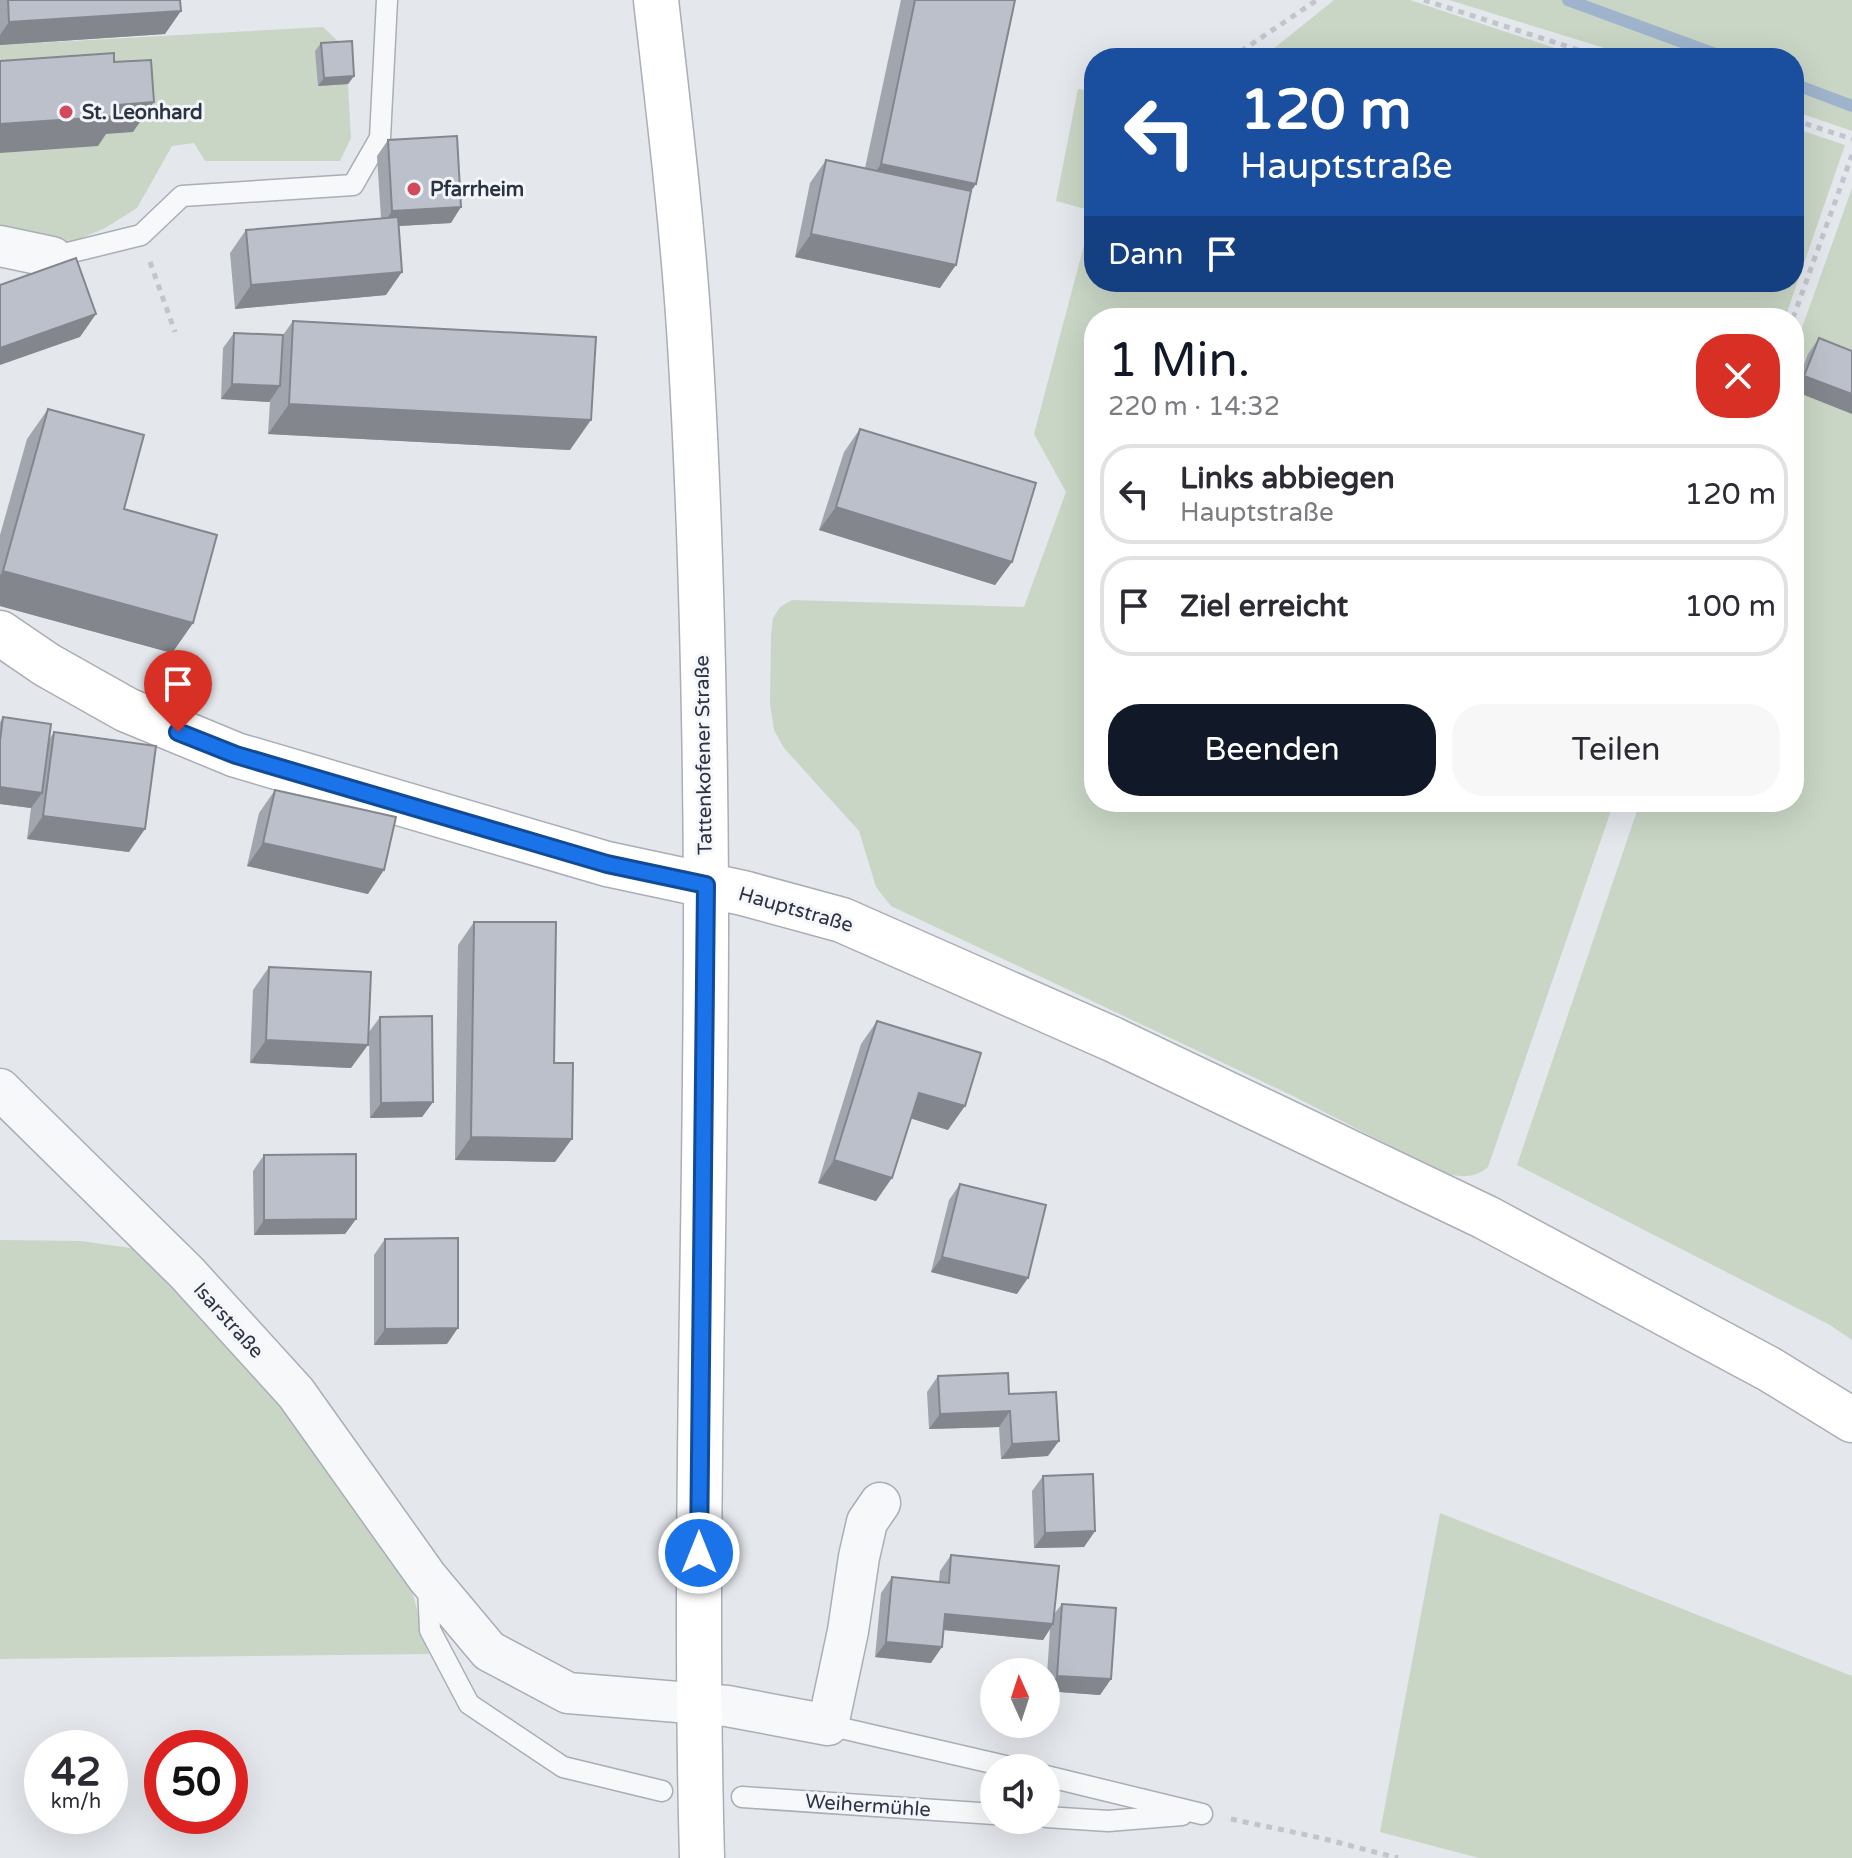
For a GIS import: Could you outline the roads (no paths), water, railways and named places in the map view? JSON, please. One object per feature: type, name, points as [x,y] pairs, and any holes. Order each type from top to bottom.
[{"type":"main road","name":"Tattenkofener Straße","points":[[656,0],[690,342],[700,582],[706,885],[699,1432],[698,1704],[702,1858]]},
{"type":"main road","name":"Hauptstraße","points":[[0,633],[47,665],[127,710],[204,744],[607,864],[706,885],[842,920],[1179,1071],[1485,1217],[1769,1369],[1852,1420]]},
{"type":"street","points":[[0,246],[52,257]]},
{"type":"street","name":"Isarstraße","points":[[0,1089],[187,1273],[296,1393],[427,1577],[489,1651],[568,1693],[698,1704]]},
{"type":"street","points":[[698,1704],[727,1706],[828,1725],[867,1522],[880,1503]]},
{"type":"lane","points":[[52,257],[141,235],[182,196],[353,185],[380,138],[387,0]]},
{"type":"lane","points":[[427,1577],[430,1630],[469,1704],[563,1767],[662,1791]]},
{"type":"lane","points":[[828,1725],[980,1760]]},
{"type":"lane","points":[[1060,1779],[1202,1814],[1108,1821],[1060,1818]]},
{"type":"lane","name":"Weihermühle","points":[[742,1797],[980,1813]]},
{"type":"waterway","points":[[1568,0],[1699,48]]},
{"type":"waterway","points":[[1804,88],[1852,106]]},
{"type":"place","name":"St. Leonhard","points":[[66,112]]},
{"type":"place","name":"Pfarrheim","points":[[414,189]]}]
